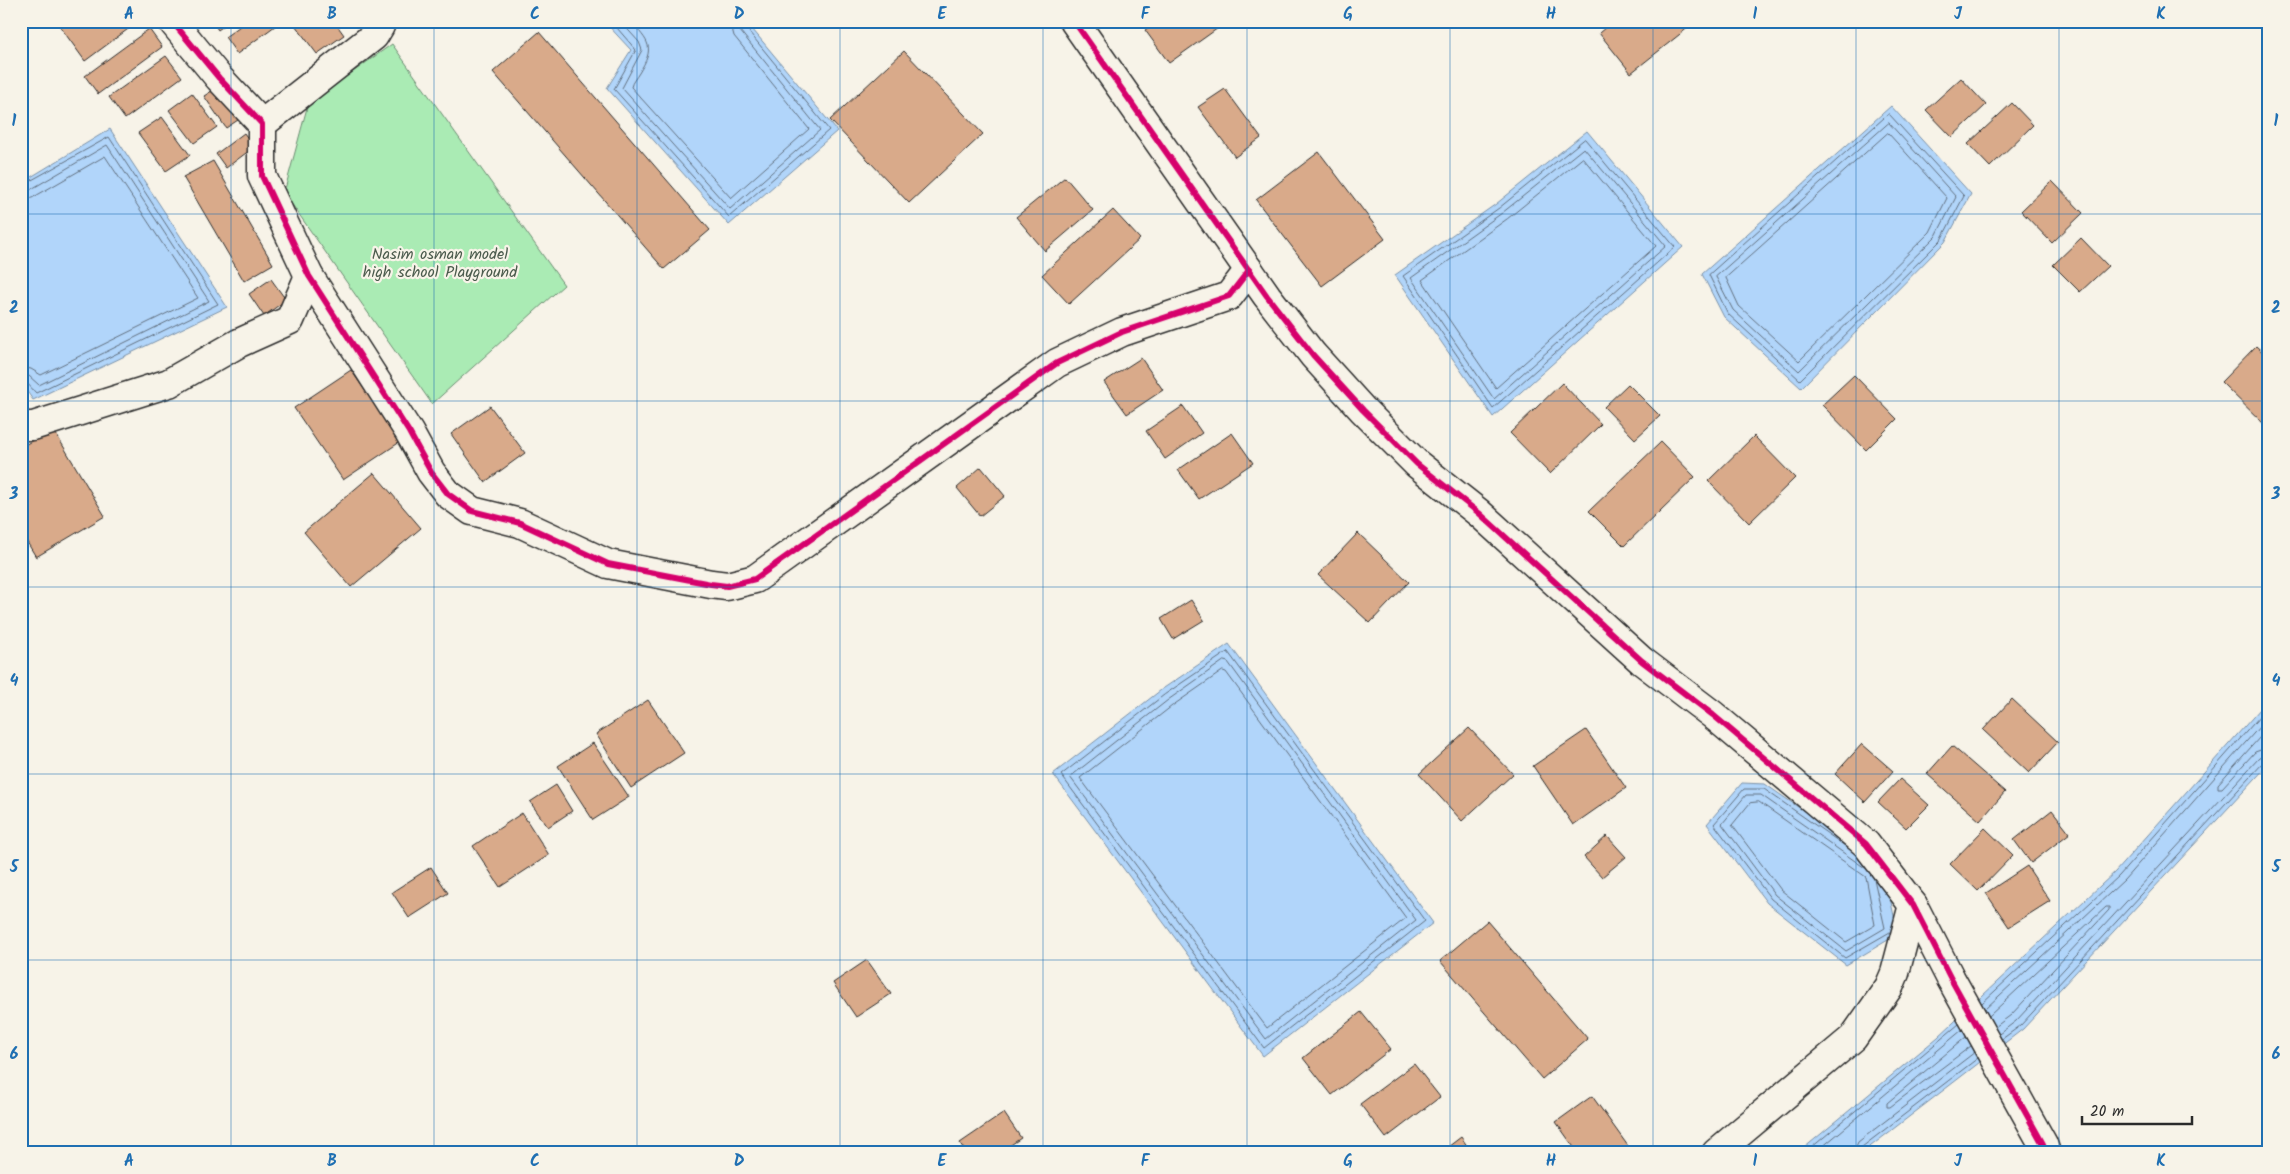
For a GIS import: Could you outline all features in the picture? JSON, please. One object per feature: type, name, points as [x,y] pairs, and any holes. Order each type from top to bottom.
[{"type":"street","points":[[172,21],[219,78],[262,124],[262,176],[309,276],[409,432],[430,472],[448,494],[472,511],[520,523],[608,564],[678,579],[727,586],[754,579],[1058,363],[1122,332],[1229,296],[1249,270]]},
{"type":"street","points":[[262,124],[374,36],[380,26],[378,21]]},
{"type":"street","points":[[1074,21],[1249,270],[1313,355],[1417,464],[1479,513],[1642,661],[1713,715],[1866,844],[1913,905],[1951,979],[2044,1144],[2046,1153]]},
{"type":"street","points":[[21,426],[33,426],[168,383],[240,343],[290,320],[309,276]]},
{"type":"street","points":[[1716,1153],[1853,1038],[1889,987],[1895,974],[1913,905]]},
{"type":"green space","name":"Nasim osman model high school Playground","points":[[392,44],[564,285],[432,404],[284,193],[308,104]]},
{"type":"water","points":[[604,21],[751,21],[748,24],[837,131],[729,225],[607,88],[631,50]]},
{"type":"water","points":[[1891,106],[1971,194],[1945,242],[1801,388],[1724,317],[1702,274]]},
{"type":"water","points":[[110,129],[227,307],[33,400],[21,383],[21,183]]},
{"type":"water","points":[[1587,131],[1683,247],[1493,417],[1395,275],[1496,204]]},
{"type":"water","points":[[1229,644],[1433,923],[1263,1056],[1053,774],[1161,690]]},
{"type":"water","points":[[2269,699],[2269,764],[2023,1029],[1862,1153],[1798,1153],[1938,1037],[2115,872]]},
{"type":"water","points":[[1742,783],[1765,784],[1883,866],[1898,934],[1846,965],[1767,903],[1707,824]]},
{"type":"building","points":[[56,21],[139,21],[85,61]]},
{"type":"building","points":[[212,21],[230,21],[218,30]]},
{"type":"building","points":[[247,21],[278,21],[279,23],[237,54],[225,37]]},
{"type":"building","points":[[292,21],[334,21],[344,35],[317,54]]},
{"type":"building","points":[[1157,21],[1228,21],[1169,63],[1145,30]]},
{"type":"building","points":[[1613,21],[1693,21],[1694,23],[1631,73],[1599,33]]},
{"type":"building","points":[[149,29],[162,47],[98,94],[85,76]]},
{"type":"building","points":[[539,32],[710,230],[664,269],[493,72]]},
{"type":"building","points":[[904,51],[983,134],[909,203],[830,120]]},
{"type":"building","points":[[166,56],[182,77],[125,119],[109,97]]},
{"type":"building","points":[[1961,78],[1986,105],[1952,137],[1926,110]]},
{"type":"building","points":[[218,87],[241,118],[226,128],[204,96]]},
{"type":"building","points":[[1225,89],[1261,138],[1235,157],[1198,107]]},
{"type":"building","points":[[192,93],[217,127],[194,143],[169,110]]},
{"type":"building","points":[[2012,103],[2033,125],[1990,167],[1968,144]]},
{"type":"building","points":[[162,117],[190,155],[166,171],[138,133]]},
{"type":"building","points":[[244,133],[254,147],[226,168],[216,154]]},
{"type":"building","points":[[1319,152],[1385,239],[1322,286],[1256,200]]},
{"type":"building","points":[[213,161],[273,264],[244,281],[183,177]]},
{"type":"building","points":[[1065,177],[1093,210],[1045,251],[1016,217]]},
{"type":"building","points":[[2052,181],[2083,213],[2052,243],[2021,211]]},
{"type":"building","points":[[1113,210],[1140,239],[1069,304],[1042,275]]},
{"type":"building","points":[[2081,238],[2108,266],[2080,292],[2053,265]]},
{"type":"building","points":[[271,279],[286,300],[264,316],[249,294]]},
{"type":"building","points":[[2256,346],[2269,358],[2269,429],[2221,382]]},
{"type":"building","points":[[1141,358],[1163,390],[1127,414],[1104,382]]},
{"type":"building","points":[[351,370],[400,442],[343,480],[294,408]]},
{"type":"building","points":[[1854,375],[1897,419],[1866,450],[1822,405]]},
{"type":"building","points":[[1562,383],[1601,424],[1550,474],[1510,433]]},
{"type":"building","points":[[1628,384],[1660,416],[1635,439],[1604,407]]},
{"type":"building","points":[[490,406],[525,453],[485,482],[451,434]]},
{"type":"building","points":[[1183,406],[1202,433],[1165,459],[1146,431]]},
{"type":"building","points":[[53,429],[105,516],[36,557],[21,532],[21,447]]},
{"type":"building","points":[[1232,433],[1253,463],[1199,499],[1178,470]]},
{"type":"building","points":[[1754,436],[1795,478],[1749,523],[1708,481]]},
{"type":"building","points":[[1661,442],[1695,477],[1624,546],[1589,511]]},
{"type":"building","points":[[981,467],[1005,496],[980,516],[957,488]]},
{"type":"building","points":[[374,473],[421,528],[351,587],[304,532]]},
{"type":"building","points":[[1358,533],[1409,582],[1370,623],[1318,575]]},
{"type":"building","points":[[1191,600],[1204,620],[1173,639],[1161,619]]},
{"type":"building","points":[[2012,699],[2058,742],[2029,773],[1983,730]]},
{"type":"building","points":[[648,700],[684,753],[631,788],[596,734]]},
{"type":"building","points":[[1469,728],[1513,774],[1462,821],[1419,774]]},
{"type":"building","points":[[1586,730],[1626,788],[1573,825],[1533,766]]},
{"type":"building","points":[[593,743],[629,797],[593,820],[558,766]]},
{"type":"building","points":[[1862,744],[1893,771],[1865,802],[1835,774]]},
{"type":"building","points":[[1952,746],[2005,792],[1980,821],[1927,774]]},
{"type":"building","points":[[1900,779],[1929,805],[1906,828],[1878,802]]},
{"type":"building","points":[[556,785],[572,811],[548,827],[530,802]]},
{"type":"building","points":[[2052,810],[2070,833],[2031,863],[2014,840]]},
{"type":"building","points":[[522,813],[549,855],[500,887],[473,846]]},
{"type":"building","points":[[1985,828],[2013,855],[1978,891],[1950,864]]},
{"type":"building","points":[[1607,836],[1626,857],[1602,877],[1584,857]]},
{"type":"building","points":[[2027,866],[2050,901],[2009,927],[1986,893]]},
{"type":"building","points":[[431,867],[448,893],[409,918],[392,892]]},
{"type":"building","points":[[1487,921],[1588,1039],[1542,1079],[1440,961]]},
{"type":"building","points":[[867,960],[891,994],[856,1017],[833,983]]},
{"type":"building","points":[[1361,1012],[1391,1049],[1332,1095],[1303,1058]]},
{"type":"building","points":[[1414,1064],[1440,1097],[1386,1138],[1360,1104]]},
{"type":"building","points":[[1592,1096],[1633,1153],[1578,1153],[1556,1122]]},
{"type":"building","points":[[1004,1113],[1021,1138],[999,1153],[966,1153],[960,1143]]},
{"type":"building","points":[[1461,1137],[1472,1153],[1440,1153]]},
{"type":"cycle path","points":[[172,21],[219,78],[262,124],[262,176],[309,276],[409,432],[431,472],[448,494],[472,511],[520,523],[608,564],[727,586],[755,579],[1057,363],[1122,332],[1229,296],[1249,270]]},
{"type":"cycle path","points":[[1074,21],[1267,296],[1313,355],[1363,410],[1417,464],[1479,513],[1642,661],[1713,715],[1866,844],[1913,905],[1951,979],[2043,1144],[2046,1153]]}]
